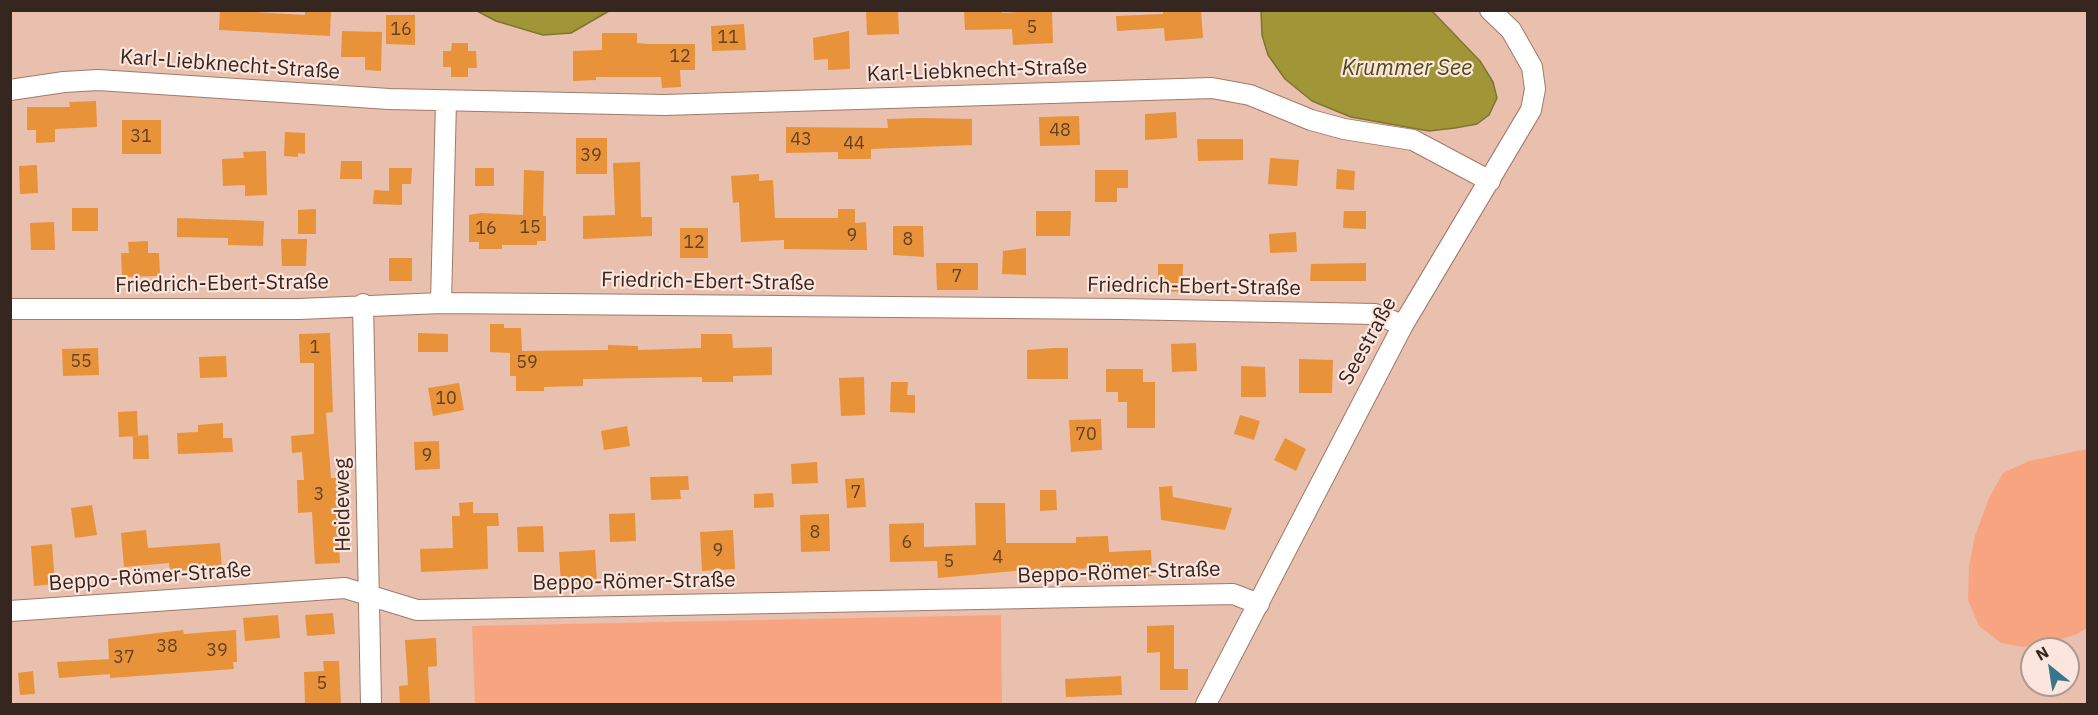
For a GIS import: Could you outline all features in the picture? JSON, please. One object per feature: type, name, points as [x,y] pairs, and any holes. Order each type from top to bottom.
[{"type":"street","name":"Seestraße","points":[[1206,705],[1402,326],[1531,110],[1535,89],[1532,67],[1524,48],[1511,30],[1490,10]]},
{"type":"street","name":"Karl-Liebknecht-Straße","points":[[10,90],[64,82],[98,80],[446,101],[664,105],[1212,88],[1250,95],[1311,120],[1344,129],[1413,140],[1436,150],[1490,181]]},
{"type":"street","points":[[441,303],[446,101]]},
{"type":"street","name":"Friedrich-Ebert-Straße","points":[[10,309],[299,309],[363,304],[441,303],[1364,314],[1391,319],[1402,326]]},
{"type":"street","name":"Heideweg","points":[[363,304],[371,705]]},
{"type":"street","name":"Beppo-Römer-Straße","points":[[10,611],[345,588],[417,610],[1233,594],[1259,604]]},
{"type":"shaded area","points":[[2087,449],[2087,628],[2068,637],[2020,637],[2020,646],[2001,643],[1979,626],[1968,600],[1969,566],[1975,536],[1989,498],[2003,473],[2029,461]]},
{"type":"shaded area","points":[[1001,615],[1002,704],[475,704],[472,626]]},
{"type":"water","points":[[477,11],[609,11],[571,33],[543,35],[496,21]]},
{"type":"water","name":"Krummer See","points":[[1261,11],[1432,11],[1480,61],[1493,82],[1497,98],[1489,115],[1477,124],[1455,128],[1429,131],[1351,117],[1312,101],[1285,79],[1268,55],[1262,35]]},
{"type":"building","points":[[220,10],[305,15],[305,10],[331,10],[330,36],[219,30]]},
{"type":"building","points":[[866,10],[898,10],[899,34],[867,35]]},
{"type":"building","points":[[964,10],[1002,10],[1002,13],[1052,10],[1053,43],[1013,45],[1012,29],[965,30]]},
{"type":"building","points":[[1163,10],[1201,10],[1203,38],[1165,41],[1164,28],[1117,31],[1116,16],[1163,14]]},
{"type":"building","points":[[386,15],[415,15],[415,45],[386,44]]},
{"type":"building","points":[[744,24],[746,50],[712,51],[711,26]]},
{"type":"building","points":[[342,31],[382,32],[381,71],[365,70],[365,57],[341,57]]},
{"type":"building","points":[[849,31],[850,69],[828,70],[828,59],[814,60],[813,38]]},
{"type":"building","points":[[602,33],[637,33],[637,43],[695,44],[695,70],[680,70],[681,87],[662,88],[661,77],[596,77],[596,80],[573,81],[573,51],[602,50]]},
{"type":"building","points":[[452,43],[468,43],[468,51],[476,51],[477,68],[468,68],[468,77],[451,77],[451,67],[443,67],[443,51],[451,51]]},
{"type":"building","points":[[96,101],[97,127],[55,129],[55,142],[36,143],[36,130],[27,130],[27,107],[70,107],[69,102]]},
{"type":"building","points":[[1176,112],[1177,138],[1145,140],[1145,114]]},
{"type":"building","points":[[1079,116],[1080,145],[1040,146],[1039,117]]},
{"type":"building","points":[[887,119],[972,119],[972,145],[871,149],[871,159],[838,159],[838,152],[786,153],[786,127],[888,128]]},
{"type":"building","points":[[122,120],[161,120],[161,154],[122,154]]},
{"type":"building","points":[[285,132],[305,133],[305,154],[298,153],[298,157],[284,156]]},
{"type":"building","points":[[576,138],[607,138],[607,174],[576,174]]},
{"type":"building","points":[[1197,139],[1243,139],[1243,160],[1198,161]]},
{"type":"building","points":[[266,151],[267,195],[245,196],[245,185],[223,186],[222,159],[244,158],[243,152]]},
{"type":"building","points":[[1270,158],[1299,160],[1297,186],[1268,184]]},
{"type":"building","points":[[341,161],[362,161],[362,179],[340,179]]},
{"type":"building","points":[[640,162],[641,217],[652,217],[652,236],[583,239],[583,216],[615,215],[613,163]]},
{"type":"building","points":[[37,165],[38,193],[20,194],[19,166]]},
{"type":"building","points":[[389,168],[412,168],[411,184],[402,184],[402,205],[373,204],[374,190],[389,191]]},
{"type":"building","points":[[475,168],[494,168],[494,186],[475,186]]},
{"type":"building","points":[[1337,169],[1355,171],[1354,190],[1336,189]]},
{"type":"building","points":[[524,170],[544,171],[543,216],[546,216],[546,241],[537,241],[537,245],[502,245],[502,249],[479,249],[479,242],[469,242],[469,215],[481,213],[523,215]]},
{"type":"building","points":[[1095,170],[1128,170],[1128,188],[1117,188],[1117,202],[1095,202]]},
{"type":"building","points":[[759,174],[759,181],[773,180],[775,218],[838,218],[838,209],[855,209],[855,223],[866,222],[867,250],[784,249],[784,240],[741,242],[739,202],[733,203],[731,176]]},
{"type":"building","points":[[72,208],[98,208],[98,231],[72,231]]},
{"type":"building","points":[[316,209],[316,234],[298,234],[298,210]]},
{"type":"building","points":[[1036,211],[1071,211],[1070,236],[1036,236]]},
{"type":"building","points":[[1344,211],[1366,211],[1366,229],[1343,228]]},
{"type":"building","points":[[177,218],[264,221],[263,246],[228,245],[228,238],[177,237]]},
{"type":"building","points":[[54,222],[55,250],[31,250],[30,223]]},
{"type":"building","points":[[893,226],[923,226],[924,257],[893,255]]},
{"type":"building","points":[[680,228],[708,228],[708,258],[680,258]]},
{"type":"building","points":[[1296,232],[1297,252],[1270,253],[1269,234]]},
{"type":"building","points":[[281,239],[307,239],[306,266],[282,266]]},
{"type":"building","points":[[148,241],[148,253],[159,253],[160,276],[122,277],[121,253],[129,253],[128,242]]},
{"type":"building","points":[[1026,248],[1026,275],[1002,274],[1003,251]]},
{"type":"building","points":[[389,258],[412,258],[412,281],[389,281]]},
{"type":"building","points":[[936,263],[978,263],[978,290],[937,290]]},
{"type":"building","points":[[1366,263],[1366,281],[1310,281],[1311,264]]},
{"type":"building","points":[[1158,264],[1183,264],[1182,292],[1158,291]]},
{"type":"building","points":[[490,324],[504,324],[504,328],[521,328],[522,351],[608,350],[608,345],[638,346],[638,350],[701,348],[701,334],[732,334],[733,348],[772,347],[772,375],[733,376],[733,382],[702,382],[702,377],[583,379],[583,386],[544,387],[544,391],[516,391],[516,376],[510,376],[510,353],[490,352]]},
{"type":"building","points":[[330,333],[333,412],[326,413],[331,478],[340,478],[342,511],[337,511],[340,563],[315,564],[312,512],[298,513],[297,480],[304,480],[302,452],[292,453],[291,436],[314,434],[314,363],[300,363],[299,334]]},
{"type":"building","points":[[418,333],[448,334],[448,352],[418,352]]},
{"type":"building","points":[[1196,343],[1197,371],[1172,372],[1171,344]]},
{"type":"building","points":[[98,348],[99,375],[63,376],[62,349]]},
{"type":"building","points":[[1068,348],[1068,379],[1027,379],[1027,350]]},
{"type":"building","points":[[226,356],[227,377],[200,378],[199,357]]},
{"type":"building","points":[[1299,359],[1333,360],[1332,393],[1299,393]]},
{"type":"building","points":[[1241,366],[1265,367],[1266,397],[1241,397]]},
{"type":"building","points":[[1106,369],[1143,369],[1143,382],[1155,382],[1155,428],[1127,428],[1127,402],[1118,402],[1118,392],[1106,392]]},
{"type":"building","points":[[864,377],[865,415],[841,416],[839,378]]},
{"type":"building","points":[[891,382],[908,382],[907,395],[915,395],[915,413],[890,412]]},
{"type":"building","points":[[459,383],[464,410],[433,416],[428,388]]},
{"type":"building","points":[[137,411],[138,436],[119,437],[118,412]]},
{"type":"building","points":[[1240,415],[1260,421],[1254,440],[1234,434]]},
{"type":"building","points":[[1101,419],[1102,450],[1071,452],[1069,420]]},
{"type":"building","points":[[223,423],[223,438],[232,438],[233,452],[178,454],[177,433],[198,432],[198,425]]},
{"type":"building","points":[[627,426],[630,446],[604,450],[601,431]]},
{"type":"building","points":[[148,435],[149,459],[133,459],[133,436]]},
{"type":"building","points":[[1285,438],[1306,449],[1296,471],[1274,460]]},
{"type":"building","points":[[439,441],[440,469],[415,470],[414,442]]},
{"type":"building","points":[[817,462],[818,483],[792,484],[791,464]]},
{"type":"building","points":[[688,476],[689,490],[680,490],[681,499],[651,500],[650,477]]},
{"type":"building","points":[[864,478],[866,507],[847,508],[845,479]]},
{"type":"building","points":[[1172,486],[1173,497],[1232,508],[1225,530],[1161,520],[1159,487]]},
{"type":"building","points":[[1040,490],[1056,490],[1057,510],[1040,511]]},
{"type":"building","points":[[773,493],[774,507],[754,508],[754,494]]},
{"type":"building","points":[[473,502],[473,513],[498,513],[499,526],[487,526],[488,569],[421,572],[420,549],[453,548],[452,516],[460,516],[459,503]]},
{"type":"building","points":[[975,503],[1005,503],[1006,543],[1076,543],[1076,537],[1108,536],[1109,552],[1151,550],[1152,576],[1123,578],[1123,567],[1014,571],[938,578],[937,561],[890,562],[889,524],[924,523],[924,547],[976,545]]},
{"type":"building","points":[[92,505],[97,535],[75,538],[71,508]]},
{"type":"building","points":[[635,513],[636,541],[610,542],[609,514]]},
{"type":"building","points":[[829,514],[830,551],[801,552],[800,515]]},
{"type":"building","points":[[543,526],[544,552],[518,552],[517,527]]},
{"type":"building","points":[[146,530],[148,548],[220,543],[222,568],[170,571],[169,563],[124,567],[121,533]]},
{"type":"building","points":[[733,530],[735,569],[702,571],[700,532]]},
{"type":"building","points":[[52,544],[55,584],[34,586],[31,546]]},
{"type":"building","points":[[595,550],[597,583],[561,585],[559,552]]},
{"type":"building","points":[[333,613],[335,634],[307,636],[305,615]]},
{"type":"building","points":[[278,615],[280,638],[245,641],[243,618]]},
{"type":"building","points":[[1174,625],[1174,669],[1188,669],[1188,690],[1160,690],[1160,652],[1147,653],[1147,626]]},
{"type":"building","points":[[183,630],[184,634],[236,630],[237,662],[233,662],[234,669],[110,678],[110,674],[59,678],[57,662],[109,659],[108,639]]},
{"type":"building","points":[[436,638],[437,666],[428,667],[430,705],[400,705],[399,686],[408,685],[405,640]]},
{"type":"building","points":[[323,661],[339,661],[341,705],[305,705],[304,672],[324,671]]},
{"type":"building","points":[[33,671],[35,694],[20,695],[18,673]]},
{"type":"building","points":[[1121,676],[1122,695],[1066,697],[1065,679]]}]
